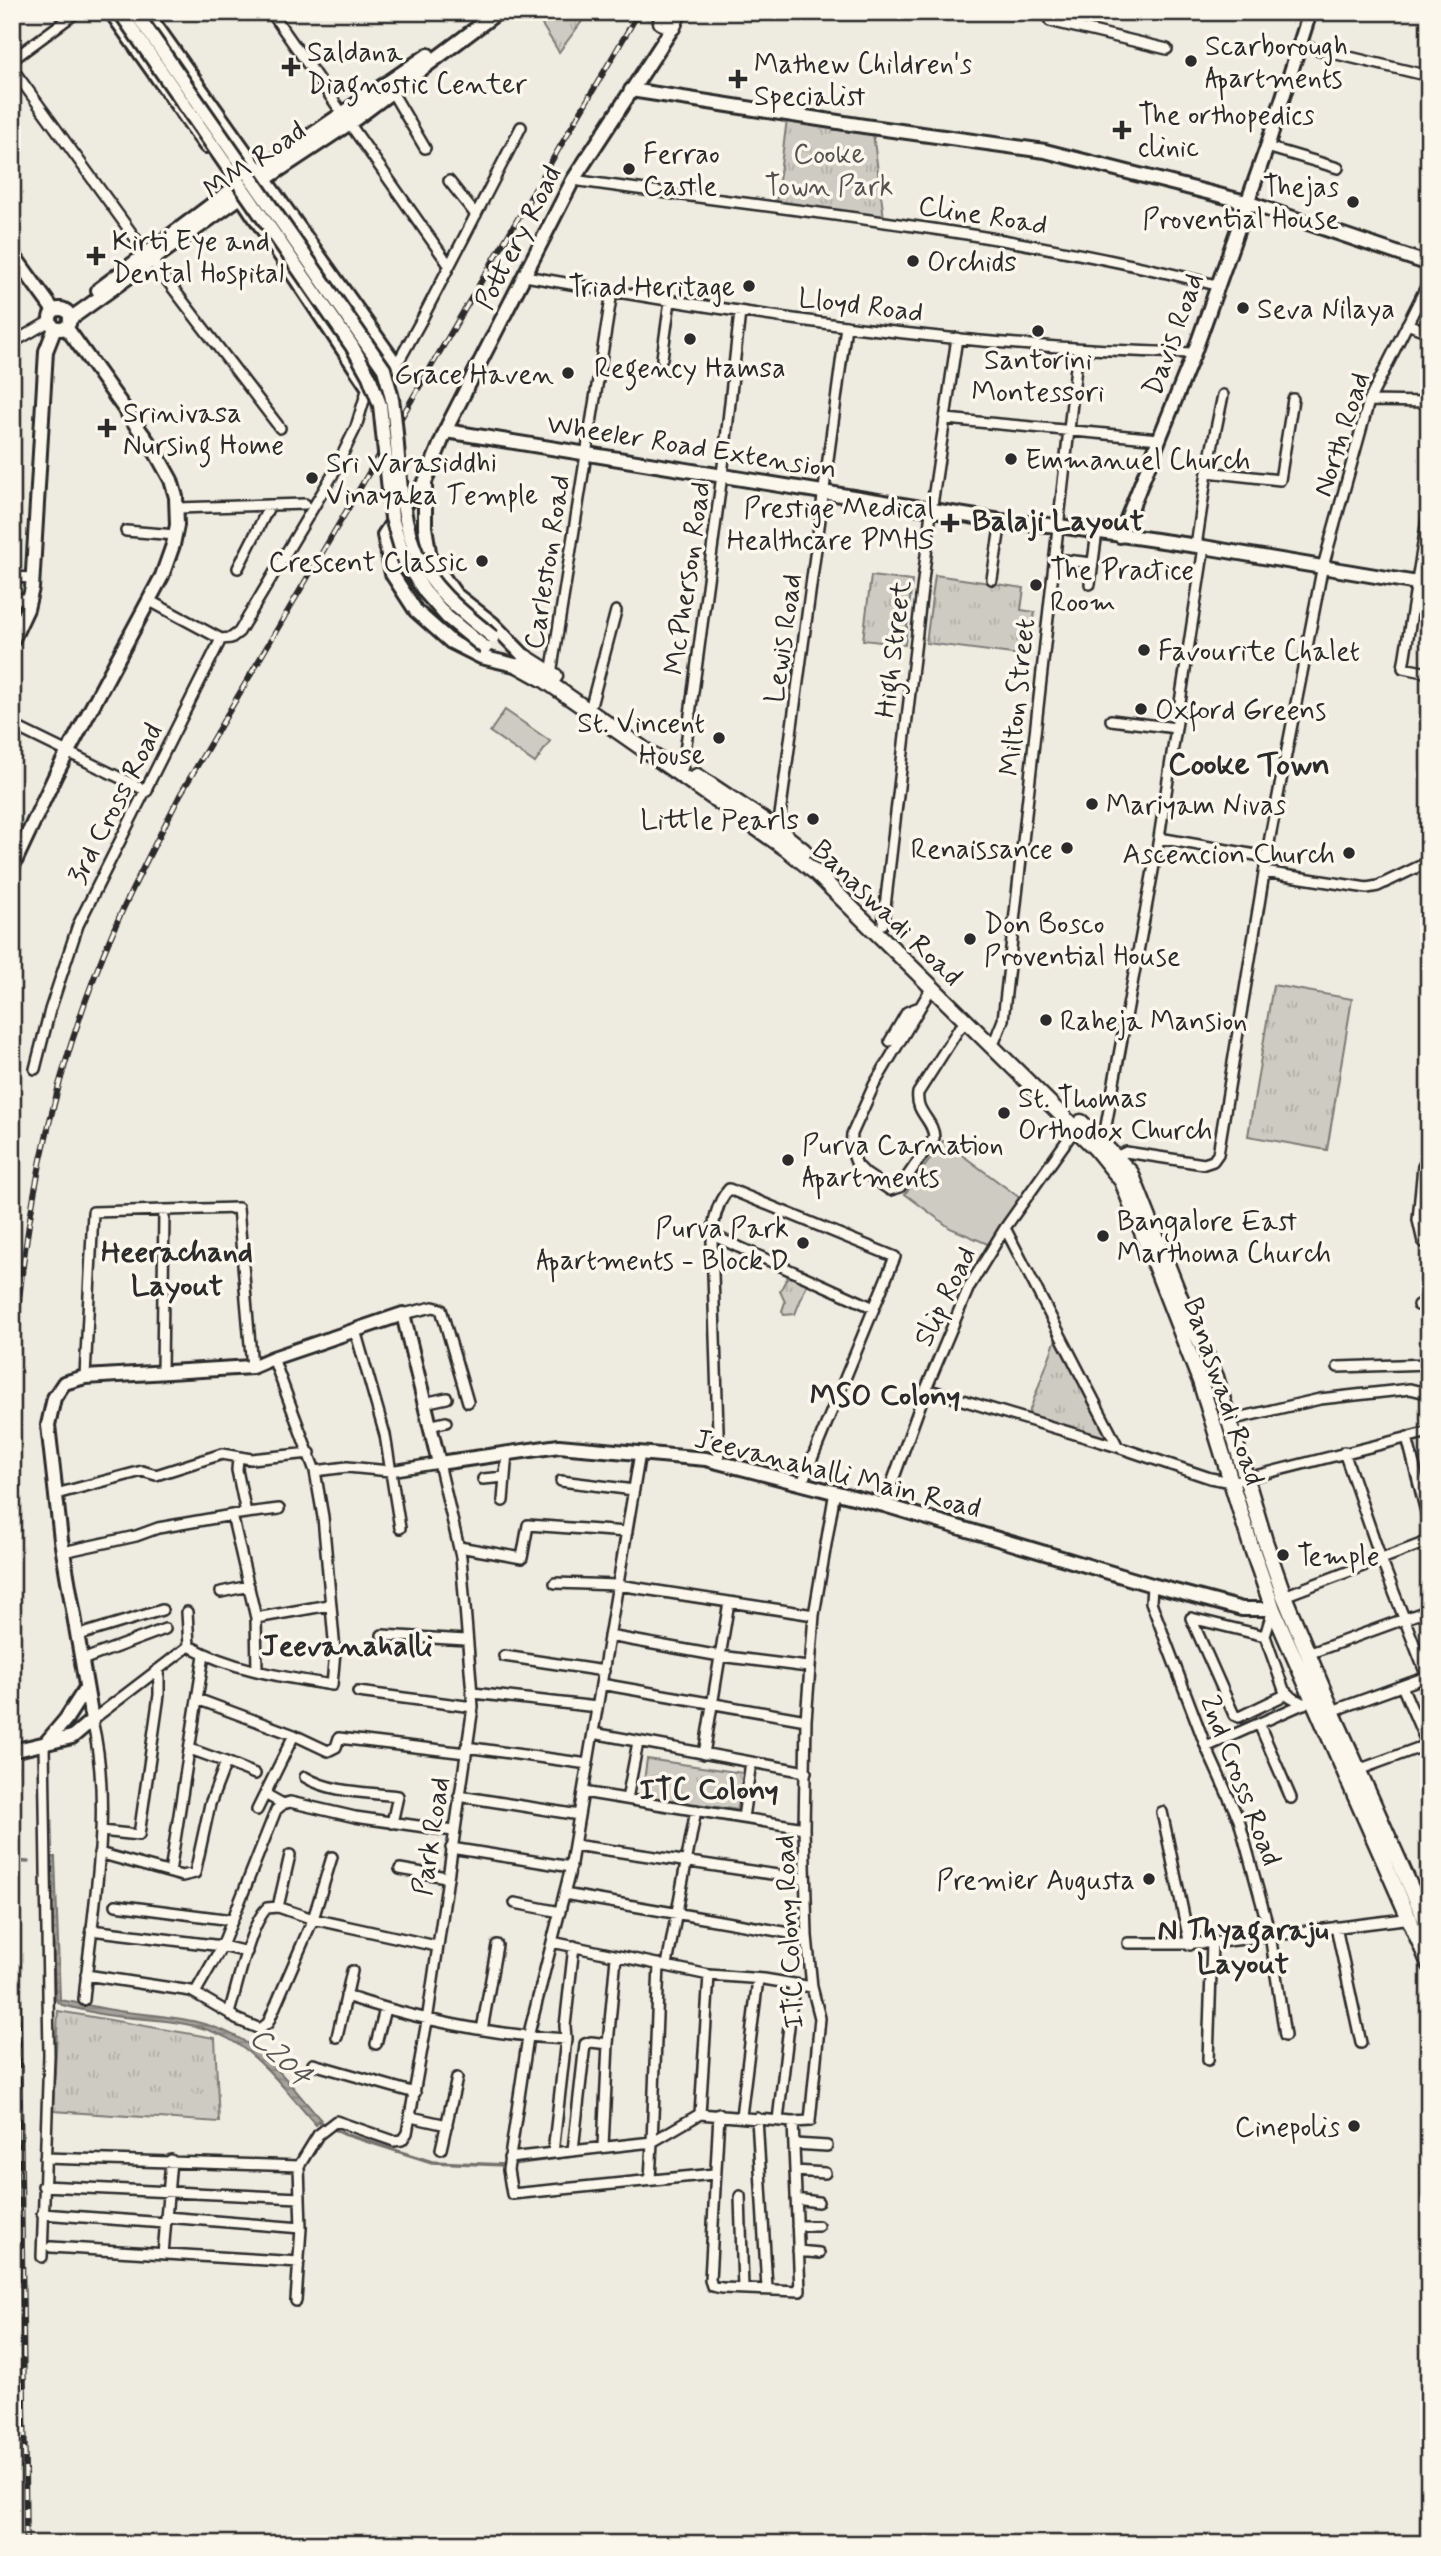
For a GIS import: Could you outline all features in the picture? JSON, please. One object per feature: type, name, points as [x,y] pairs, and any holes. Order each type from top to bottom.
[{"type":"main road","points":[[667,24],[679,12]]},
{"type":"main road","name":"Banaswadi Road","points":[[522,662],[551,674],[778,830],[822,866],[883,923],[991,1042],[1112,1160],[1200,1381],[1213,1424],[1420,1920],[1429,1964]]},
{"type":"main road","name":"Banaswadi Road","points":[[522,662],[788,850],[824,880],[966,1022],[991,1042]]},
{"type":"main road","name":"Banaswadi Road","points":[[1112,1160],[1132,1173],[1180,1297],[1216,1377],[1228,1420],[1251,1546],[1308,1702],[1420,1920]]},
{"type":"street","points":[[12,60],[77,12]]},
{"type":"street","points":[[111,12],[238,192],[368,387]]},
{"type":"street","points":[[120,12],[344,334],[369,376],[380,405],[392,518],[405,562],[425,592],[447,617],[522,662]]},
{"type":"street","points":[[135,12],[384,369],[393,402],[405,515],[418,556],[435,584],[489,643]]},
{"type":"street","points":[[146,12],[395,363]]},
{"type":"street","points":[[271,12],[449,265]]},
{"type":"street","name":"MM Road","points":[[60,320],[346,118],[483,12]]},
{"type":"street","name":"MM Road","points":[[346,118],[392,92],[498,12]]},
{"type":"street","points":[[1052,12],[1050,20],[1167,49]]},
{"type":"street","name":"Davis Road","points":[[1120,536],[1194,353],[1267,147],[1310,12]]},
{"type":"street","name":"Pottery Road","points":[[522,662],[481,657],[451,642],[415,611],[392,574],[384,535],[425,482],[446,431],[573,180],[631,90],[667,24]]},
{"type":"street","points":[[1299,45],[1429,76]]},
{"type":"street","points":[[12,68],[149,257],[280,428]]},
{"type":"street","points":[[631,90],[854,125],[1045,151],[1246,202],[1429,264]]},
{"type":"street","points":[[392,92],[425,148]]},
{"type":"street","points":[[150,601],[220,639],[231,638],[239,632],[332,476],[356,427],[368,387],[380,381],[401,357],[521,127]]},
{"type":"street","points":[[1267,147],[1338,168]]},
{"type":"street","name":"Cline Road","points":[[573,180],[873,219],[988,237],[1112,259],[1216,285]]},
{"type":"street","points":[[449,181],[476,215]]},
{"type":"street","points":[[12,253],[160,459],[171,480],[178,508],[176,535],[167,564],[150,601],[67,752],[12,868]]},
{"type":"street","name":"Lloyd Road","points":[[525,276],[740,312],[846,326],[1078,349],[1194,353]]},
{"type":"street","name":"North Road","points":[[1112,1160],[1126,1152],[1204,1164],[1213,1161],[1218,1154],[1266,857],[1323,567],[1369,401],[1429,281]]},
{"type":"street","name":"Carleston Road","points":[[551,674],[612,292]]},
{"type":"street","points":[[662,358],[670,301]]},
{"type":"street","name":"McPherson Road","points":[[683,767],[722,475],[740,312]]},
{"type":"street","points":[[12,343],[60,320]]},
{"type":"street","points":[[12,641],[30,600],[46,351],[60,320]]},
{"type":"street","points":[[1407,324],[1428,332]]},
{"type":"street","name":"Lewis Road","points":[[778,830],[846,326]]},
{"type":"street","name":"High Street","points":[[883,923],[932,508],[957,338]]},
{"type":"street","name":"Milton Street","points":[[991,1042],[1003,1020],[1078,349]]},
{"type":"street","points":[[1099,1145],[1159,838],[1200,547],[1207,472],[1223,395]]},
{"type":"street","points":[[1207,472],[1280,480],[1293,400]]},
{"type":"street","points":[[1369,401],[1429,402]]},
{"type":"street","points":[[946,419],[1159,439]]},
{"type":"street","name":"Wheeler Road Extension","points":[[446,431],[1001,521],[1059,526],[1200,547],[1422,584]]},
{"type":"street","name":"Pottery Road","points":[[425,482],[425,527],[430,558],[455,594],[492,623],[522,662]]},
{"type":"street","points":[[178,508],[304,504]]},
{"type":"street","points":[[238,568],[270,505]]},
{"type":"street","points":[[1429,507],[1422,584],[1403,668],[1429,673]]},
{"type":"street","points":[[992,579],[1001,521]]},
{"type":"street","points":[[126,531],[176,535]]},
{"type":"street","points":[[1090,584],[1097,532]]},
{"type":"street","points":[[1055,559],[1093,563]]},
{"type":"street","points":[[12,577],[33,578]]},
{"type":"street","points":[[12,599],[30,600]]},
{"type":"street","points":[[592,702],[616,611]]},
{"type":"street","name":"3rd Cross Road","points":[[35,1069],[50,1010],[78,925],[147,791],[220,639]]},
{"type":"street","points":[[1111,720],[1176,728]]},
{"type":"street","points":[[12,725],[147,791]]},
{"type":"street","points":[[1159,838],[1266,857]]},
{"type":"street","points":[[1264,872],[1367,888],[1378,886],[1422,865],[1429,866]]},
{"type":"street","points":[[932,987],[917,1008],[874,1085],[852,1134],[851,1149],[857,1165],[890,1190],[900,1188],[934,1138],[932,1126],[916,1102],[918,1093],[957,1030],[966,1022]]},
{"type":"street","points":[[890,1041],[907,1012],[917,1008]]},
{"type":"street","name":"Slip Road","points":[[884,1505],[926,1389],[969,1287],[1005,1228],[1078,1125]]},
{"type":"street","points":[[1423,1242],[1418,1220],[1423,1166],[1429,1162]]},
{"type":"street","points":[[719,1462],[712,1235],[722,1197],[729,1189],[895,1256],[802,1483]]},
{"type":"street","points":[[85,1377],[93,1212],[238,1208],[252,1367]]},
{"type":"street","points":[[162,1373],[164,1210]]},
{"type":"street","points":[[1005,1228],[1118,1447]]},
{"type":"street","points":[[712,1235],[874,1308]]},
{"type":"street","points":[[1418,1305],[1429,1305]]},
{"type":"street","points":[[84,2000],[101,1830],[99,1761],[63,1552],[48,1425],[54,1398],[64,1383],[85,1377],[252,1367],[355,1329],[433,1307],[441,1309],[468,1402]]},
{"type":"street","points":[[316,1471],[346,1467],[390,1471],[439,1463],[403,1314]]},
{"type":"street","points":[[355,1329],[385,1435],[400,1528]]},
{"type":"street","points":[[189,1646],[204,1655],[257,1671],[332,1685],[335,1651],[323,1517],[316,1471],[272,1358]]},
{"type":"street","points":[[1338,1367],[1429,1364]]},
{"type":"street","points":[[926,1389],[1210,1478],[1238,1480],[1429,1432]]},
{"type":"street","points":[[1213,1424],[1320,1399],[1410,1389],[1426,1393]]},
{"type":"street","points":[[424,1403],[447,1398]]},
{"type":"street","points":[[429,1426],[446,1422]]},
{"type":"street","points":[[1407,1437],[1429,1524]]},
{"type":"street","name":"Jeevanahalli Main Road","points":[[439,1463],[559,1446],[706,1459],[835,1491],[1242,1609],[1273,1609]]},
{"type":"street","points":[[503,1500],[507,1452]]},
{"type":"street","points":[[1332,1711],[1428,1676],[1381,1559],[1344,1452]]},
{"type":"street","points":[[56,1494],[142,1471],[156,1475],[222,1454],[238,1458],[310,1453]]},
{"type":"street","points":[[640,1453],[570,1867],[528,2037],[508,2170],[512,2194],[714,2174]]},
{"type":"street","points":[[238,1458],[237,1469],[246,1513]]},
{"type":"street","name":"Park Road","points":[[411,2118],[473,1707],[459,1547],[439,1463]]},
{"type":"street","points":[[483,1479],[505,1477]]},
{"type":"street","points":[[561,1481],[634,1490]]},
{"type":"street","name":"ITC Colony Road","points":[[793,2122],[810,2121],[820,2018],[812,1987],[804,1879],[806,1720],[814,1615],[835,1491]]},
{"type":"street","points":[[63,1552],[135,1536],[158,1528],[279,1509]]},
{"type":"street","points":[[232,1516],[256,1618],[257,1671]]},
{"type":"street","points":[[459,1547],[522,1558],[528,1525],[627,1532]]},
{"type":"street","points":[[1284,1596],[1429,1542]]},
{"type":"street","points":[[555,1583],[618,1585],[814,1615]]},
{"type":"street","name":"2nd Cross Road","points":[[1152,1585],[1151,1602],[1206,1747],[1239,1820],[1270,1934],[1285,2036]]},
{"type":"street","points":[[221,1592],[249,1586]]},
{"type":"street","points":[[704,1754],[729,1602]]},
{"type":"street","points":[[256,1618],[329,1605]]},
{"type":"street","points":[[1273,1609],[1265,1636],[1284,1690],[1287,1694],[1308,1702]]},
{"type":"street","points":[[1308,1654],[1429,1609]]},
{"type":"street","points":[[79,1635],[162,1610]]},
{"type":"street","points":[[187,1612],[189,1646]]},
{"type":"street","points":[[1265,1636],[1191,1618],[1234,1715],[1239,1717],[1287,1694]]},
{"type":"street","points":[[82,1660],[165,1629]]},
{"type":"street","points":[[382,1635],[466,1640]]},
{"type":"street","points":[[609,1636],[720,1656],[808,1667]]},
{"type":"street","points":[[21,1749],[72,1737],[189,1646]]},
{"type":"street","points":[[170,1872],[204,1655]]},
{"type":"street","points":[[504,1656],[604,1671]]},
{"type":"street","points":[[101,1830],[139,1835],[159,1695],[159,1669]]},
{"type":"street","points":[[601,1684],[806,1720]]},
{"type":"street","points":[[1358,1770],[1428,1744],[1402,1686]]},
{"type":"street","points":[[41,2257],[49,2055],[44,1745],[66,1719],[86,1688]]},
{"type":"street","points":[[358,1692],[473,1707]]},
{"type":"street","points":[[473,1693],[597,1707]]},
{"type":"street","points":[[197,1699],[294,1735],[328,1751],[336,1747],[339,1738],[588,1764]]},
{"type":"street","points":[[1206,1747],[1308,1702]]},
{"type":"street","points":[[1259,1724],[1290,1798]]},
{"type":"street","points":[[593,1733],[806,1772]]},
{"type":"street","points":[[257,1810],[294,1735]]},
{"type":"street","points":[[628,1799],[638,1742]]},
{"type":"street","points":[[190,1749],[256,1774]]},
{"type":"street","points":[[99,1853],[181,1876],[195,1873],[209,1804],[226,1762]]},
{"type":"street","points":[[743,1818],[751,1762]]},
{"type":"street","points":[[305,1777],[331,1787],[398,1796],[392,1822]]},
{"type":"street","points":[[583,1792],[804,1828]]},
{"type":"street","points":[[265,1794],[283,1804],[298,1803],[355,1817],[453,1831]]},
{"type":"street","points":[[459,1796],[579,1815]]},
{"type":"street","points":[[195,1993],[222,1946],[276,1810],[283,1804]]},
{"type":"street","points":[[650,2180],[663,1965],[696,1810]]},
{"type":"street","points":[[1162,1812],[1191,1945]]},
{"type":"street","points":[[574,1844],[804,1879]]},
{"type":"street","points":[[451,1848],[570,1867]]},
{"type":"street","points":[[278,1907],[290,1855]]},
{"type":"street","points":[[86,1975],[195,1993],[260,2029],[268,2023],[313,1919],[332,1857]]},
{"type":"street","points":[[400,1869],[446,1877]]},
{"type":"street","points":[[565,1894],[807,1936]]},
{"type":"street","points":[[515,1903],[560,1912]]},
{"type":"street","points":[[116,1905],[233,1920]]},
{"type":"street","points":[[229,2013],[261,1913],[267,1908],[278,1907],[313,1919],[436,1946]]},
{"type":"street","points":[[1128,1943],[1191,1945],[1270,1934],[1420,1920]]},
{"type":"street","points":[[1335,1927],[1361,2043]]},
{"type":"street","points":[[91,1930],[222,1946],[247,1952]]},
{"type":"street","points":[[552,1942],[709,1975],[812,1987]]},
{"type":"street","points":[[1208,2060],[1212,1943]]},
{"type":"street","points":[[482,2030],[497,1945]]},
{"type":"street","points":[[553,2152],[574,1947]]},
{"type":"street","points":[[603,2146],[616,1956]]},
{"type":"street","points":[[337,2037],[352,1971]]},
{"type":"street","points":[[700,2114],[709,1975]]},
{"type":"street","points":[[741,2116],[758,1979]]},
{"type":"street","points":[[778,2120],[794,1984]]},
{"type":"street","points":[[346,1996],[427,2021],[528,2037],[566,2039]]},
{"type":"street","points":[[376,2044],[385,2009]]},
{"type":"street","points":[[573,2150],[585,2044],[608,2044]]},
{"type":"street","points":[[313,2064],[415,2093]]},
{"type":"street","points":[[440,2149],[457,2078]]},
{"type":"street","points":[[509,2158],[652,2142],[700,2114],[719,2114],[793,2122],[800,2291],[712,2286],[710,2280],[714,2174],[719,2114]]},
{"type":"street","points":[[296,2301],[301,2228],[299,2166],[318,2135],[331,2123],[340,2121],[399,2141],[405,2136],[411,2118],[447,2125]]},
{"type":"street","points":[[757,2118],[767,2288]]},
{"type":"street","points":[[794,2144],[827,2146]]},
{"type":"street","points":[[44,2158],[299,2166]]},
{"type":"street","points":[[163,2253],[171,2160]]},
{"type":"street","points":[[795,2171],[825,2173]]},
{"type":"street","points":[[43,2186],[300,2198]]},
{"type":"street","points":[[740,2196],[743,2288]]},
{"type":"street","points":[[796,2199],[818,2202]]},
{"type":"street","points":[[42,2214],[301,2228]]},
{"type":"street","points":[[797,2226],[818,2226]]},
{"type":"street","points":[[51,2247],[299,2262]]},
{"type":"street","points":[[798,2251],[819,2253]]},
{"type":"green space","points":[[534,12],[589,12],[559,52]]},
{"type":"green space","name":"Cooke Town Park","points":[[787,119],[873,133],[884,218],[776,204]]},
{"type":"green space","points":[[935,575],[1024,588],[1021,610],[1035,612],[1028,656],[926,643]]},
{"type":"green space","points":[[871,576],[912,581],[905,645],[863,640]]},
{"type":"green space","points":[[505,710],[550,741],[535,763],[490,732]]},
{"type":"green space","points":[[1273,985],[1352,999],[1327,1150],[1248,1136]]},
{"type":"green space","points":[[943,1141],[1020,1198],[990,1245],[950,1228],[905,1194]]},
{"type":"green space","points":[[788,1276],[807,1284],[795,1314],[784,1315],[782,1311],[785,1302],[780,1291]]},
{"type":"green space","points":[[1056,1339],[1107,1438],[1028,1415]]},
{"type":"green space","points":[[647,1759],[743,1773],[738,1810],[642,1796]]},
{"type":"green space","points":[[58,2011],[215,2038],[219,2122],[53,2111]]},
{"type":"shaded area","points":[[50,1857],[55,1857],[60,2000],[187,2020],[236,2036],[279,2071],[321,2120],[316,2125],[254,2057],[215,2032],[187,2024],[95,2013],[62,2005],[56,2000]]},
{"type":"waterway","name":"C204","points":[[12,1861],[28,1862]]},
{"type":"waterway","name":"C204","points":[[318,2121],[344,2134],[432,2162],[505,2165],[610,2151]]},
{"type":"tunnel","points":[[646,12],[661,22]]},
{"type":"railway","points":[[12,1405],[21,1283],[40,1162],[71,1043],[114,929],[180,795],[639,12]]},
{"type":"railway","points":[[12,1508],[26,2544]]},
{"type":"place","name":"Scarborough Apartments","points":[[1191,61]]},
{"type":"place","name":"Saldana Diagnostic Center","points":[[291,67]]},
{"type":"place","name":"Mathew Children's Specialist","points":[[738,79]]},
{"type":"place","name":"The orthopedics clinic","points":[[1122,130]]},
{"type":"place","name":"Ferrao Castle","points":[[629,169]]},
{"type":"place","name":"Thejas Provential House","points":[[1353,202]]},
{"type":"place","name":"Kirti Eye and Dental Hospital","points":[[96,256]]},
{"type":"place","name":"Orchids","points":[[913,261]]},
{"type":"place","name":"Triad Heritage","points":[[749,286]]},
{"type":"place","name":"Seva Nilaya","points":[[1243,308]]},
{"type":"place","name":"Santorini Montessori","points":[[1038,331]]},
{"type":"place","name":"Regency Hamsa","points":[[690,339]]},
{"type":"place","name":"Grace Haven","points":[[568,373]]},
{"type":"place","name":"Srinivasa Nursing Home","points":[[107,428]]},
{"type":"place","name":"Emmanuel Church","points":[[1011,459]]},
{"type":"place","name":"Sri Varasiddhi Vinayaka Temple","points":[[312,478]]},
{"type":"place","name":"Prestige Medical Healthcare PMHS","points":[[950,523]]},
{"type":"place","name":"Crescent Classic","points":[[482,561]]},
{"type":"place","name":"The Practice Room","points":[[1036,585]]},
{"type":"place","name":"Favourite Chalet","points":[[1144,650]]},
{"type":"place","name":"Oxford Greens","points":[[1141,709]]},
{"type":"place","name":"St. Vincent House","points":[[719,738]]},
{"type":"place","name":"Mariyam Nivas","points":[[1092,804]]},
{"type":"place","name":"Little Pearls","points":[[813,819]]},
{"type":"place","name":"Renaissance","points":[[1067,848]]},
{"type":"place","name":"Ascencion Church","points":[[1349,853]]},
{"type":"place","name":"Don Bosco Provential House","points":[[970,939]]},
{"type":"place","name":"Raheja Mansion","points":[[1046,1020]]},
{"type":"place","name":"St. Thomas Orthodox Church","points":[[1004,1113]]},
{"type":"place","name":"Purva Carnation Apartments","points":[[788,1160]]},
{"type":"place","name":"Bangalore East Marthoma Church","points":[[1103,1236]]},
{"type":"place","name":"Purva Park Apartments - Block D","points":[[803,1243]]},
{"type":"place","name":"Temple","points":[[1283,1555]]},
{"type":"place","name":"Premier Augusta","points":[[1149,1879]]},
{"type":"place","name":"Cinepolis","points":[[1354,2126]]},
{"type":"district","name":"Balaji Layout","points":[[1058,520]]},
{"type":"district","name":"Cooke Town","points":[[1249,763]]},
{"type":"district","name":"Heerachand Layout","points":[[177,1268]]},
{"type":"district","name":"MSO Colony","points":[[885,1395]]},
{"type":"district","name":"Jeevanahalli","points":[[347,1645]]},
{"type":"district","name":"ITC Colony","points":[[709,1789]]},
{"type":"district","name":"N Thyagaraju Layout","points":[[1243,1946]]}]
